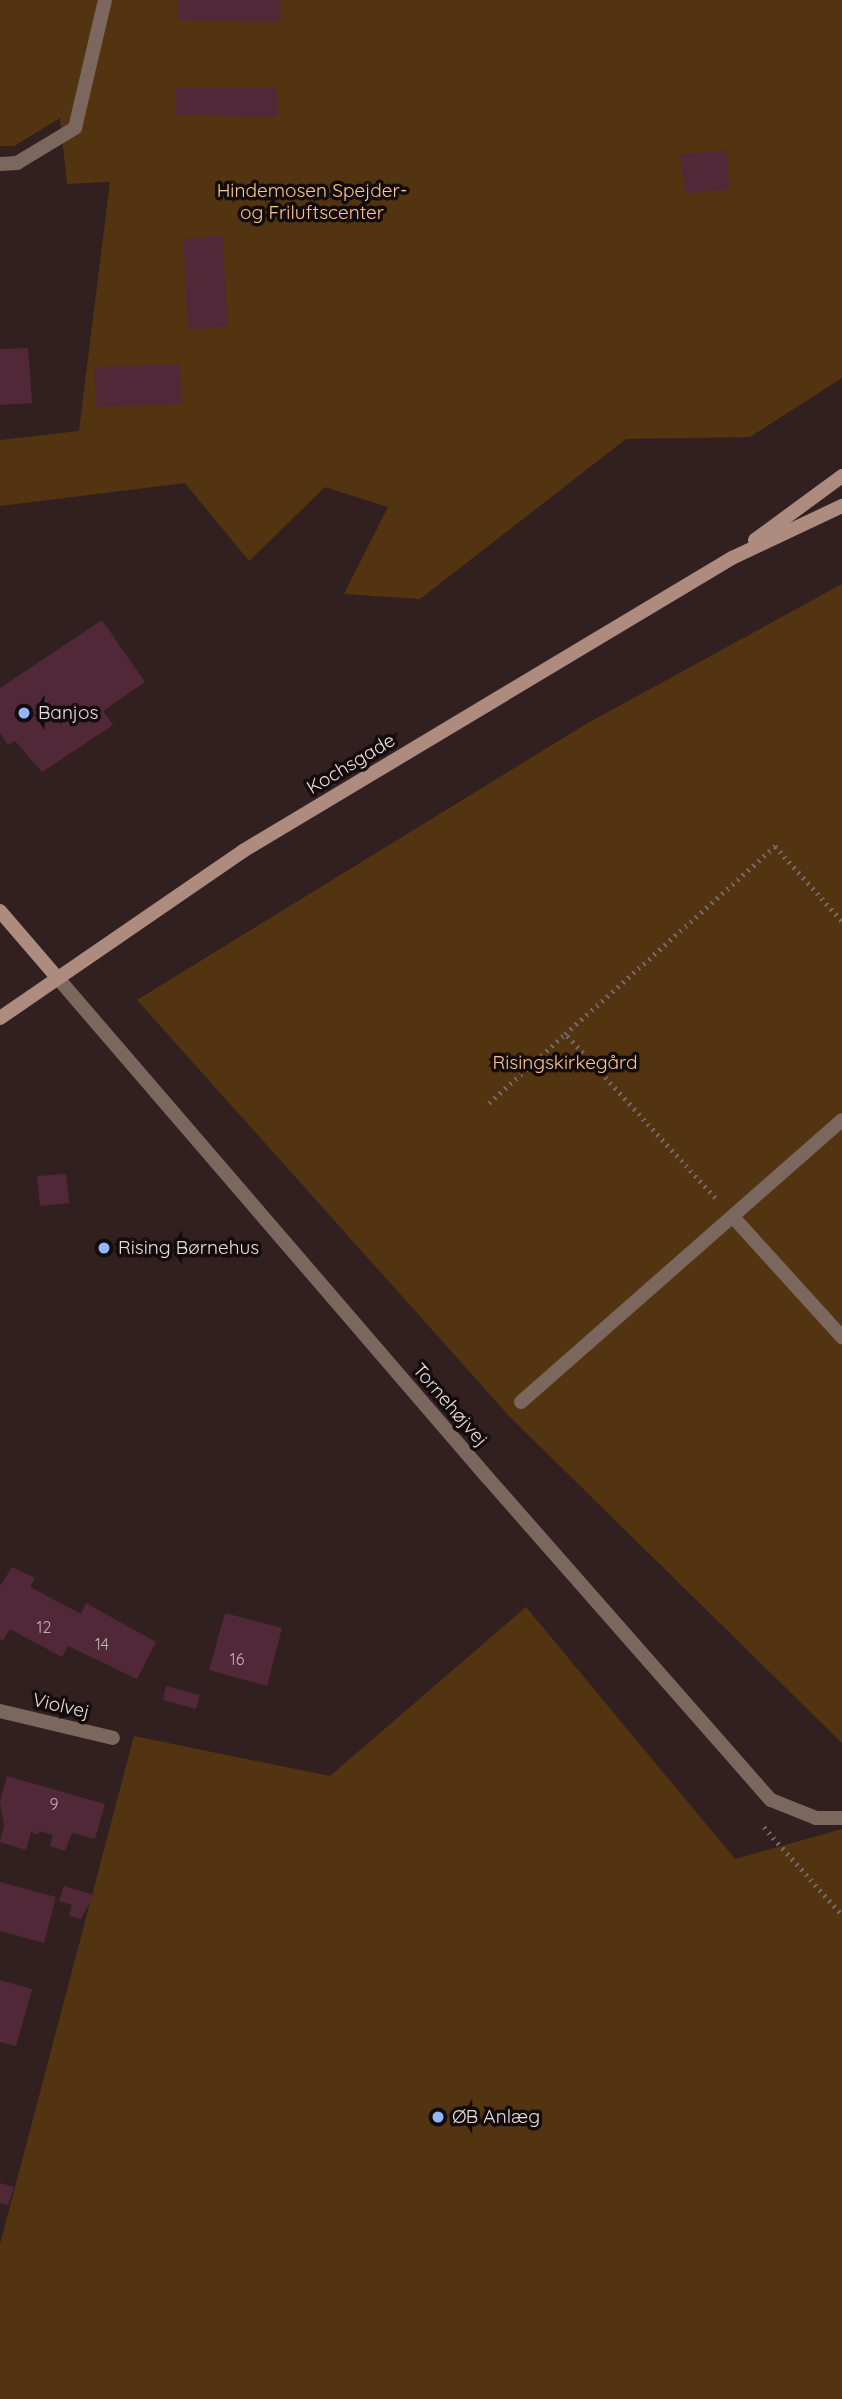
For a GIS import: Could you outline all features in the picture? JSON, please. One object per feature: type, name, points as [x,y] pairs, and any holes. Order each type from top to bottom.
[{"type":"street","points":[[0,164],[17,163],[75,128],[105,0]]},
{"type":"street","name":"Kochsgade","points":[[732,558],[842,475]]},
{"type":"street","name":"Kochsgade","points":[[0,1018],[56,976],[243,851],[732,558],[842,506]]},
{"type":"street","points":[[0,911],[56,976]]},
{"type":"street","name":"Tornehøjvej","points":[[56,976],[487,1477],[778,1804],[816,1818],[842,1818]]},
{"type":"street","points":[[521,1402],[842,1121]]},
{"type":"street","points":[[734,1218],[842,1337]]},
{"type":"street","name":"Violvej","points":[[0,1711],[113,1738]]},
{"type":"path","points":[[489,1103],[775,846],[842,921]]},
{"type":"path","points":[[565,1034],[734,1218]]},
{"type":"path","points":[[778,1804],[763,1828],[842,1915]]},
{"type":"green space","name":"Hindemosen Spejder- og Friluftscenter","points":[[0,0],[842,0],[842,378],[750,437],[626,439],[420,599],[344,594],[388,507],[325,487],[249,561],[185,483],[0,506],[0,440],[79,431],[110,182],[67,184],[60,118],[14,146],[0,146]]},
{"type":"green space","name":"Risingskirkegård","points":[[842,584],[842,1743],[511,1418],[137,1000],[586,724]]},
{"type":"green space","name":"ØB Anlæg","points":[[526,1607],[735,1859],[842,1829],[842,2399],[0,2399],[0,2244],[134,1736],[330,1776]]},
{"type":"building","points":[[177,0],[281,0],[280,22],[177,20]]},
{"type":"building","points":[[175,87],[277,88],[277,117],[175,115]]},
{"type":"building","points":[[726,150],[730,189],[685,194],[680,154]]},
{"type":"building","points":[[222,235],[228,326],[188,330],[183,239]]},
{"type":"building","points":[[28,348],[32,403],[0,405],[0,349]]},
{"type":"building","points":[[180,364],[181,404],[96,407],[94,367]]},
{"type":"building","points":[[102,620],[145,682],[103,711],[113,725],[42,772],[15,741],[8,745],[0,733],[0,688]]},
{"type":"building","points":[[66,1174],[69,1203],[40,1206],[37,1176]]},
{"type":"building","points":[[12,1567],[35,1578],[30,1587],[81,1614],[86,1603],[156,1642],[137,1679],[68,1646],[62,1657],[10,1629],[3,1640],[0,1639],[0,1586]]},
{"type":"building","points":[[225,1613],[282,1628],[267,1686],[209,1670]]},
{"type":"building","points":[[166,1686],[200,1695],[196,1709],[163,1700]]},
{"type":"building","points":[[7,1776],[105,1804],[95,1839],[72,1833],[65,1851],[50,1846],[53,1835],[39,1831],[38,1835],[31,1832],[26,1850],[0,1842],[4,1826],[0,1801]]},
{"type":"building","points":[[0,1882],[56,1897],[44,1943],[0,1931]]},
{"type":"building","points":[[64,1886],[94,1895],[81,1919],[69,1916],[72,1905],[59,1901]]},
{"type":"building","points":[[0,1980],[32,1989],[16,2046],[0,2042]]},
{"type":"building","points":[[0,2183],[14,2187],[8,2205],[0,2203]]},
{"type":"place","name":"Banjos","points":[[24,713]]},
{"type":"place","name":"Rising Børnehus","points":[[104,1248]]},
{"type":"place","name":"ØB Anlæg","points":[[438,2117]]}]
